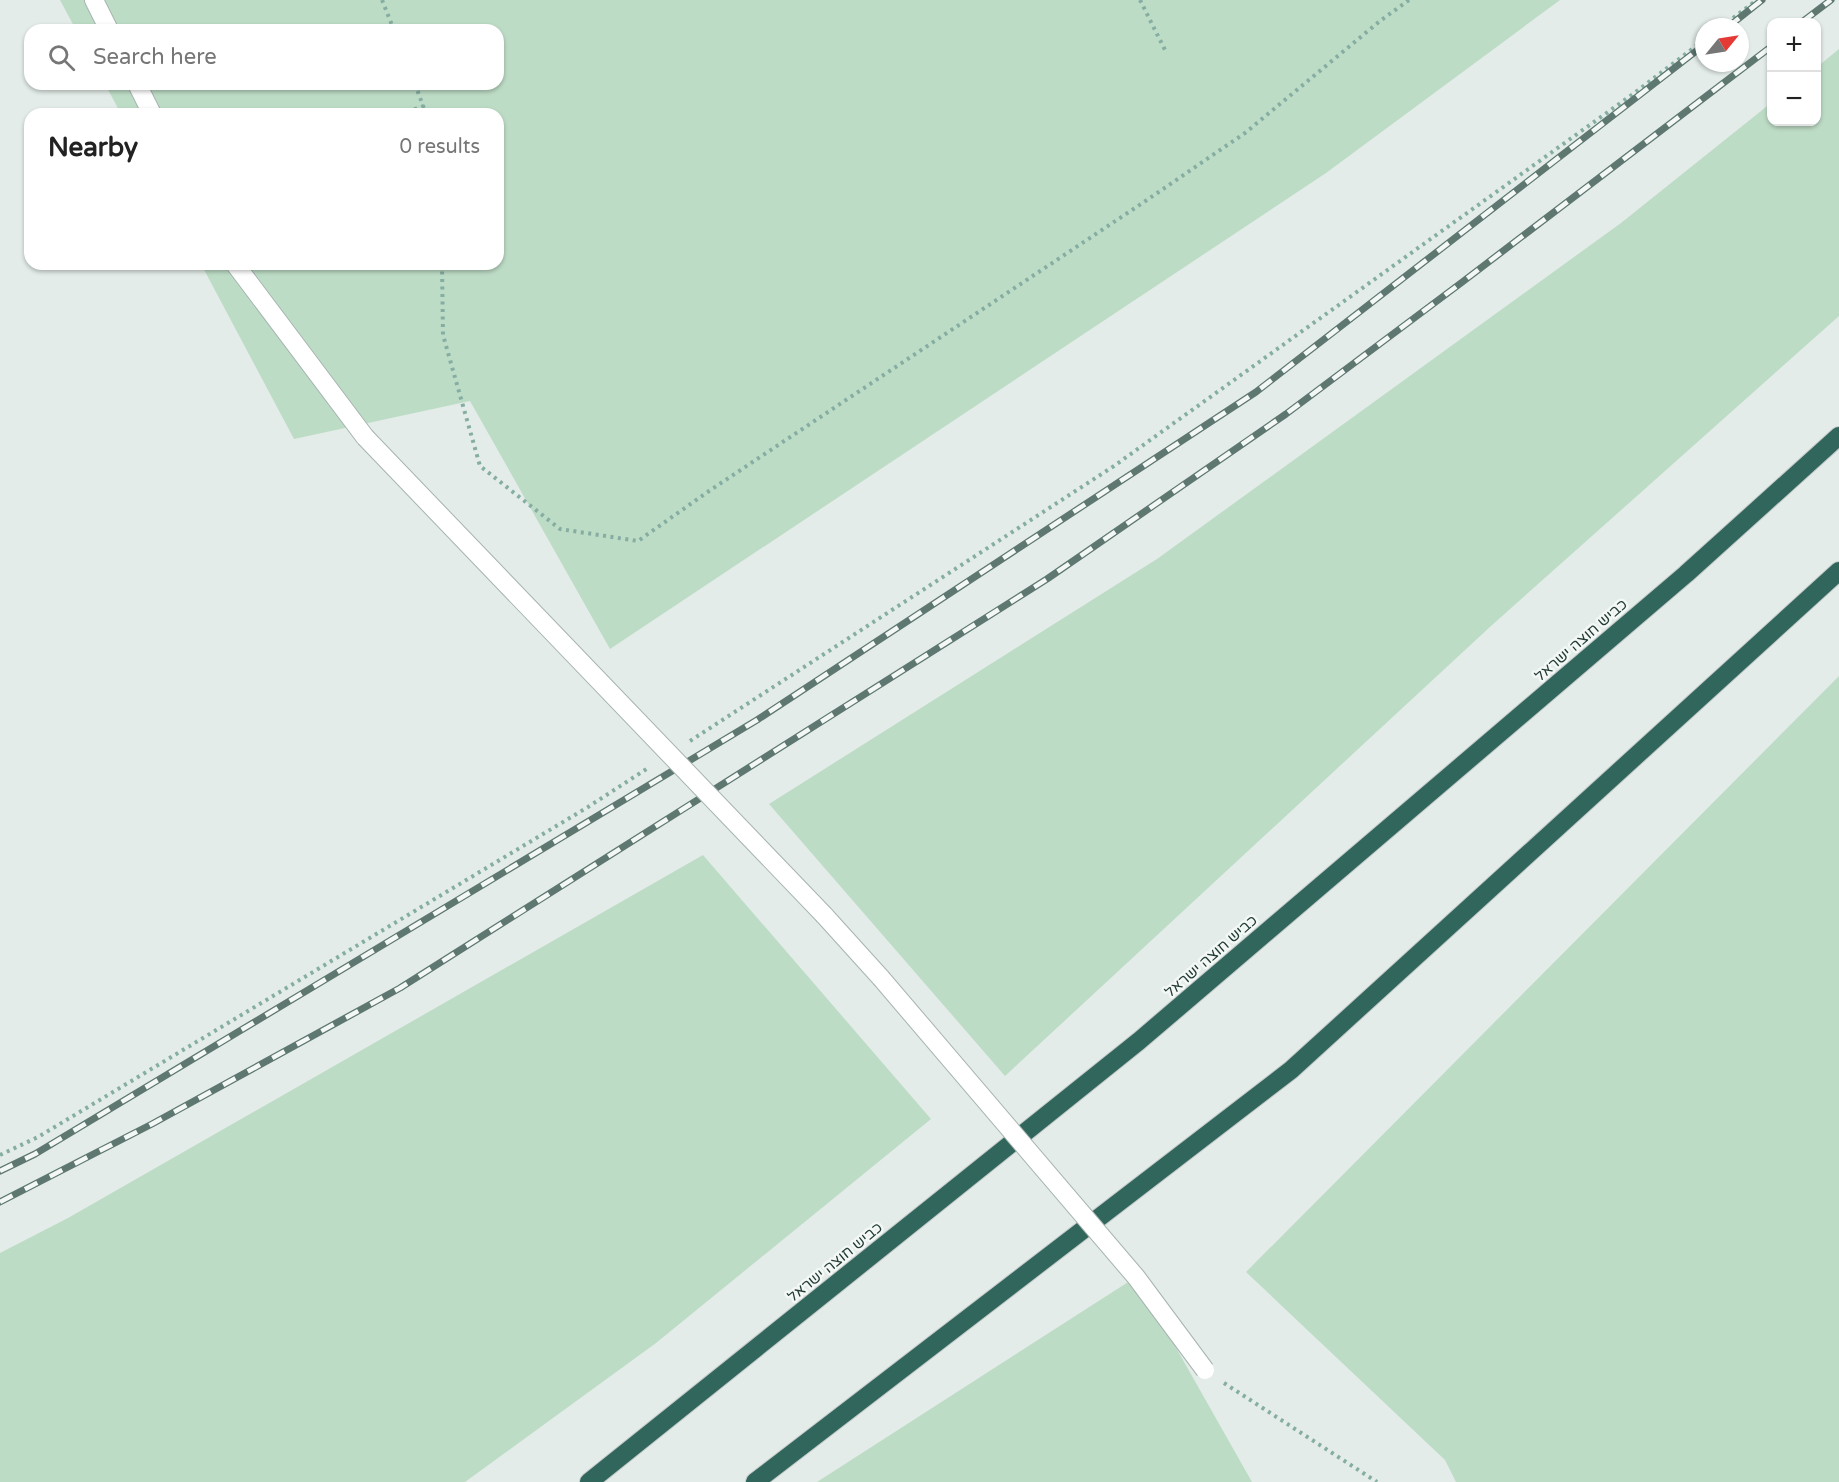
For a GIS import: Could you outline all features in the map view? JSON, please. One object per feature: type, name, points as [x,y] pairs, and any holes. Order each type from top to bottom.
[{"type":"highway","name":"כביש חוצה ישראל","points":[[589,1482],[1138,1041],[1686,574],[1839,436]]},
{"type":"highway","points":[[755,1482],[1291,1070],[1839,572]]},
{"type":"street","points":[[94,0],[106,24]]},
{"type":"street","points":[[140,90],[149,108]]},
{"type":"street","points":[[240,270],[365,437],[824,915],[881,978],[1136,1277],[1205,1370]]},
{"type":"path","points":[[382,0],[392,24]]},
{"type":"path","points":[[1140,0],[1165,50]]},
{"type":"path","points":[[442,270],[443,335],[480,466],[560,529],[638,542],[1245,133],[1380,21],[1409,0]]},
{"type":"path","points":[[1733,18],[1757,0]]},
{"type":"path","points":[[687,743],[1114,466],[1633,94],[1695,47]]},
{"type":"path","points":[[417,90],[424,106],[418,108]]},
{"type":"path","points":[[0,1155],[38,1137],[588,807],[657,762]]},
{"type":"path","points":[[1205,1370],[1377,1482]]},
{"type":"green space","points":[[60,0],[1560,0],[1326,173],[610,649],[470,401],[294,439],[204,270],[504,270],[504,108],[118,108],[108,90],[504,90],[504,24],[73,24]]},
{"type":"green space","points":[[1839,49],[1839,316],[1491,626],[1005,1076],[769,804],[1157,559],[1621,223],[1767,106],[1767,126],[1821,126],[1821,64]]},
{"type":"green space","points":[[1839,676],[1839,1482],[1456,1482],[1445,1460],[1246,1272]]},
{"type":"green space","points":[[703,855],[931,1119],[656,1343],[465,1482],[0,1482],[0,1253],[68,1218]]},
{"type":"green space","points":[[1136,1277],[1252,1482],[817,1482]]},
{"type":"railway","points":[[1739,18],[1762,0]]},
{"type":"railway","points":[[1807,18],[1831,0]]},
{"type":"railway","points":[[0,1202],[152,1124],[400,988],[1047,579],[1286,414],[1767,50]]},
{"type":"railway","points":[[0,1171],[35,1154],[757,720],[1256,392],[1695,52]]}]
